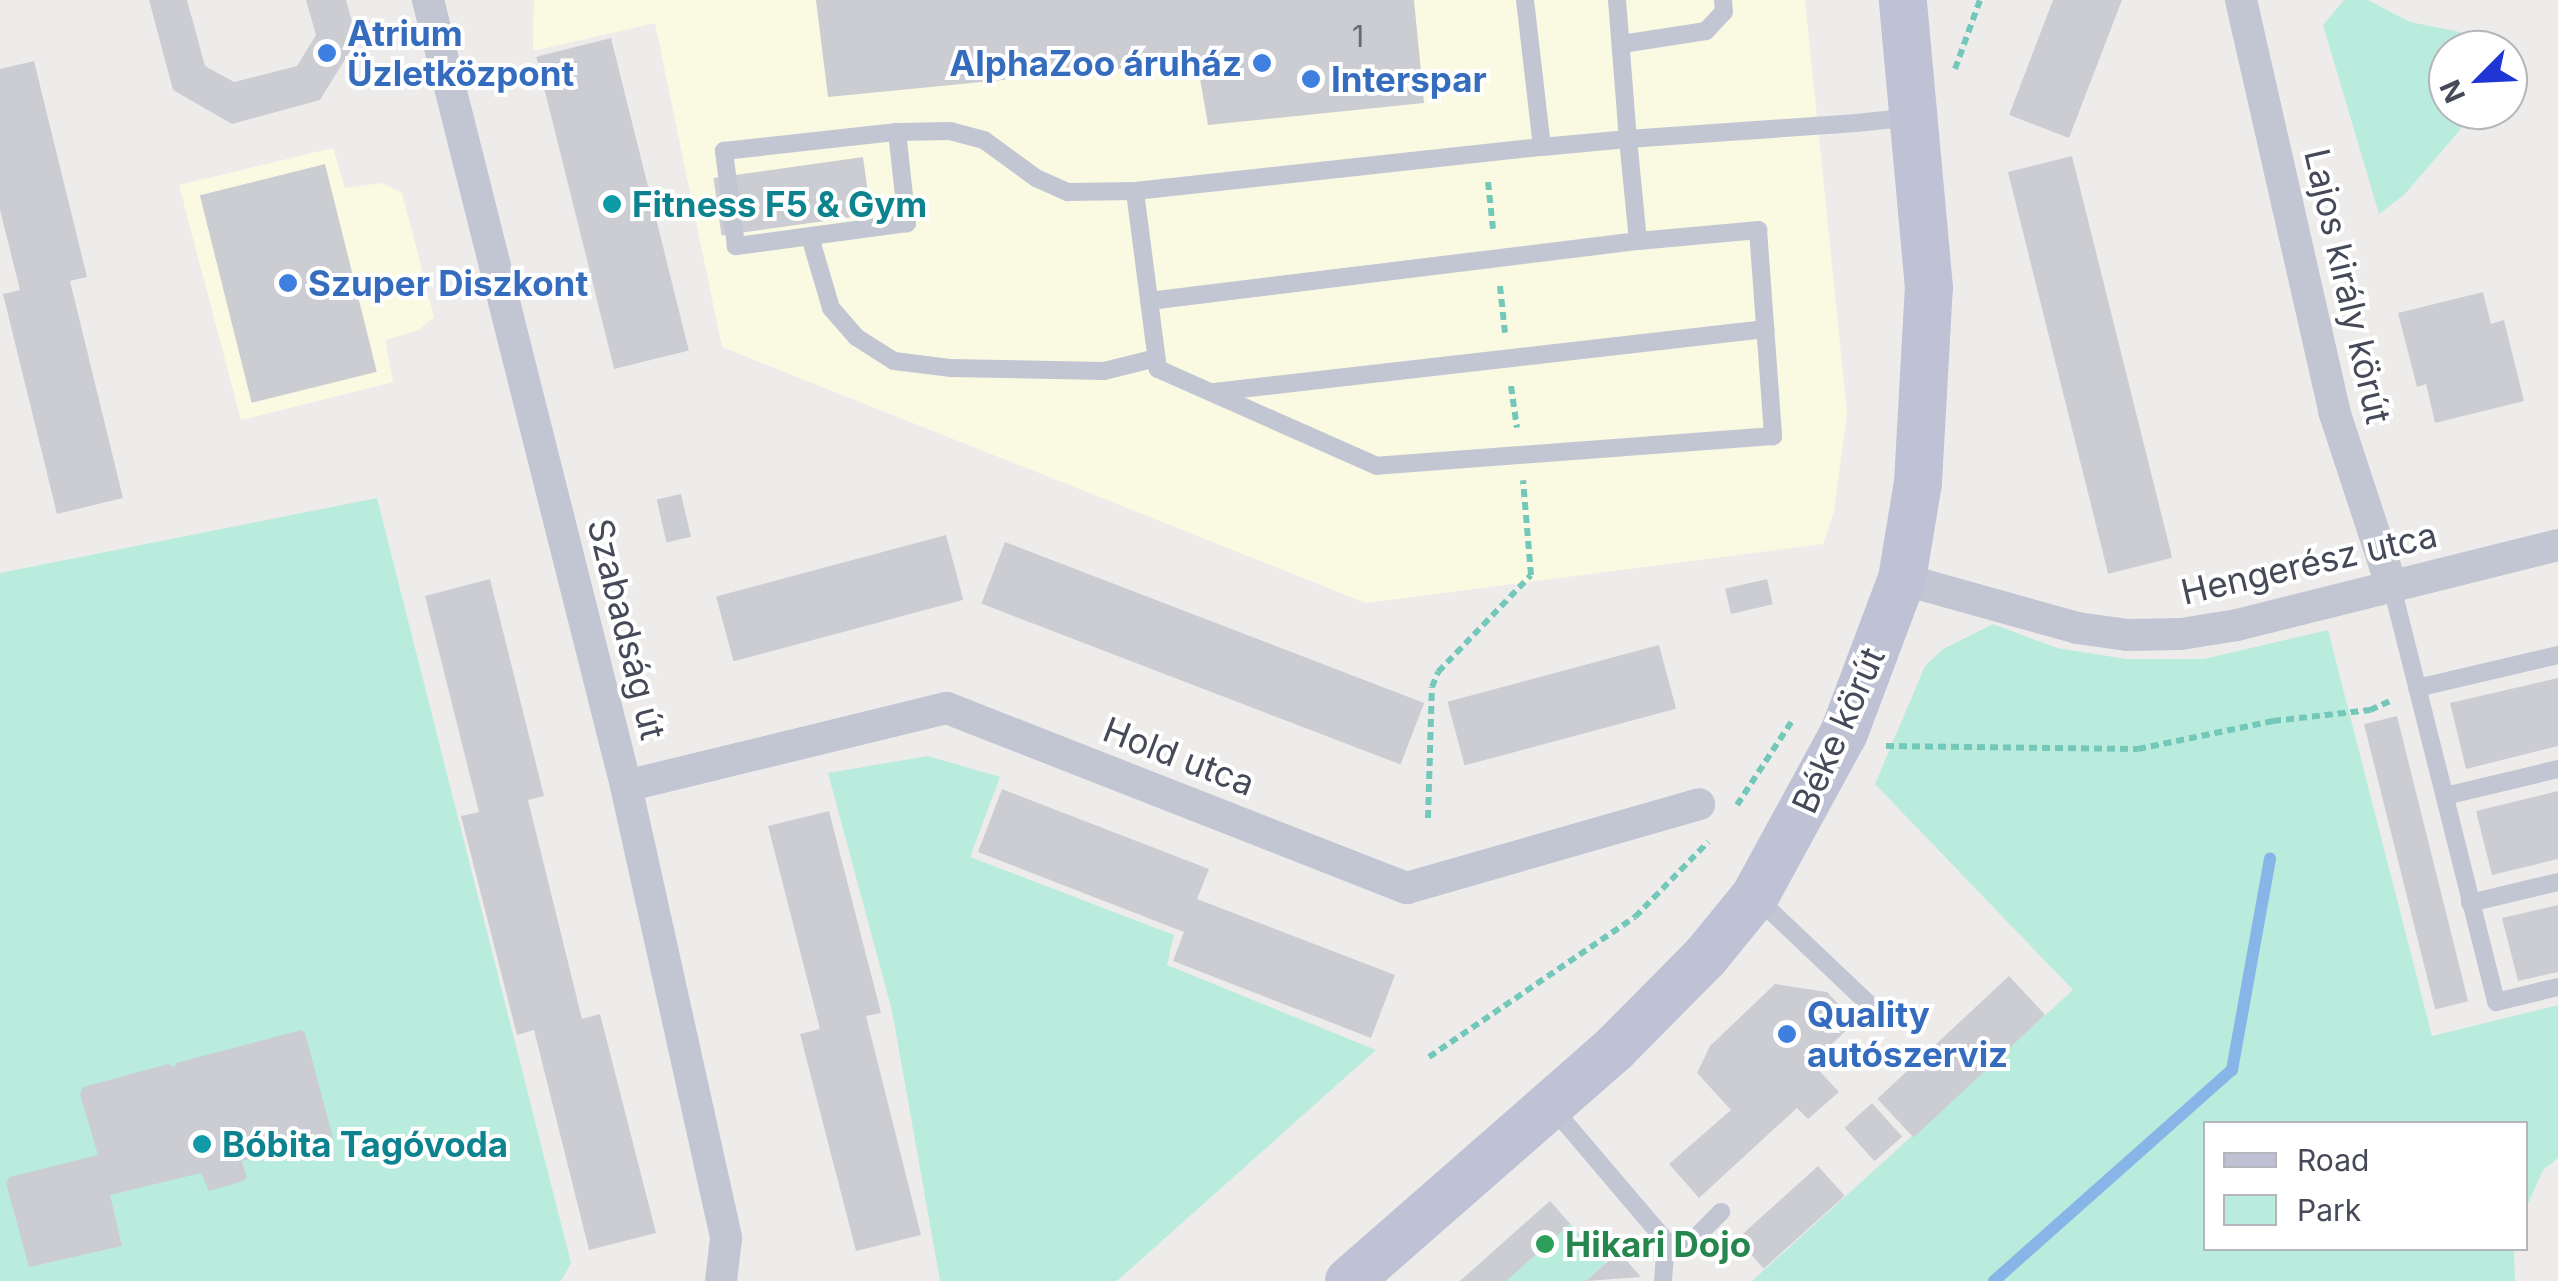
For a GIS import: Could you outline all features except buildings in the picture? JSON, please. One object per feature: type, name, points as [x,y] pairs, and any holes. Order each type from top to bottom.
[{"type":"street","name":"Szabadság út","points":[[428,0],[626,786],[726,1238],[721,1281]]},
{"type":"street","name":"Béke körút","points":[[1350,1281],[1550,1106],[1706,956],[1755,896],[1844,733],[1902,578],[1918,482],[1929,288],[1903,0]]},
{"type":"street","name":"Lajos király körút","points":[[2241,0],[2334,412],[2392,587]]},
{"type":"street","name":"Hengerész utca","points":[[1902,578],[2077,628],[2126,636],[2236,626],[2558,545]]},
{"type":"street","name":"Hold utca","points":[[626,786],[947,708],[1406,888],[1698,804]]},
{"type":"lane","points":[[1525,0],[1542,147]]},
{"type":"lane","points":[[1618,0],[1638,242]]},
{"type":"lane","points":[[1622,44],[1706,31],[1724,12],[1723,0]]},
{"type":"lane","points":[[896,132],[907,223],[736,246],[724,151],[896,132],[950,131],[984,140],[1036,178],[1068,192],[1135,191],[1542,147],[1914,118]]},
{"type":"lane","points":[[1135,191],[1156,358],[1158,369],[1377,466],[1773,436],[1758,230],[1149,300]]},
{"type":"lane","points":[[810,237],[831,308],[856,337],[894,361],[989,370],[1104,371],[1156,358]]},
{"type":"lane","points":[[1211,393],[1765,329]]},
{"type":"lane","points":[[2392,587],[2496,1002],[2558,988]]},
{"type":"lane","points":[[2417,688],[2558,654]]},
{"type":"lane","points":[[2445,796],[2558,769]]},
{"type":"lane","points":[[2470,903],[2558,882]]},
{"type":"lane","points":[[1755,896],[1872,1008]]},
{"type":"lane","points":[[1550,1106],[1666,1241],[1678,1244],[1693,1240],[1722,1212]]},
{"type":"lane","points":[[1663,1281],[1666,1241]]},
{"type":"path","points":[[1428,818],[1432,687],[1438,672],[1531,575],[1520,455]]},
{"type":"path","points":[[1884,746],[2138,749],[2273,721],[2370,710],[2417,688]]},
{"type":"path","points":[[1732,812],[1792,721]]},
{"type":"path","points":[[1429,1057],[1635,917],[1711,838]]},
{"type":"shaded area","points":[[534,0],[1805,0],[1847,413],[1834,511],[1823,544],[1366,603],[722,347],[655,23],[533,51]]},
{"type":"shaded area","points":[[333,148],[345,188],[382,183],[402,193],[434,317],[419,330],[385,340],[393,382],[241,420],[179,185]]},
{"type":"green space","points":[[2344,0],[2368,0],[2410,22],[2450,30],[2428,30],[2428,130],[2460,130],[2404,195],[2379,214],[2323,25]]},
{"type":"green space","points":[[377,498],[571,1263],[561,1281],[0,1281],[0,573]]},
{"type":"green space","points":[[1993,624],[2057,648],[2126,659],[2204,659],[2328,630],[2432,1036],[2558,1005],[2558,1158],[2543,1170],[2528,1204],[2528,1121],[2203,1121],[2203,1251],[2514,1251],[2515,1281],[1752,1281],[2073,990],[1875,784],[1925,666],[1943,649]]},
{"type":"green space","points":[[928,756],[1000,777],[970,857],[1174,935],[1167,965],[1376,1050],[1117,1281],[940,1281],[892,1011],[828,773]]},
{"type":"green space","name":"Hikari Dojo","points":[[1550,1201],[1606,1263],[1586,1281],[1460,1281]]},
{"type":"waterway","points":[[1994,1281],[2232,1070],[2270,858]]},
{"type":"place","name":"Atrium Üzletközpont","points":[[327,53]]},
{"type":"place","name":"AlphaZoo áruház","points":[[1262,63]]},
{"type":"place","name":"Interspar","points":[[1311,79]]},
{"type":"place","name":"Fitness F5 & Gym","points":[[612,204]]},
{"type":"place","name":"Szuper Diszkont","points":[[288,283]]},
{"type":"place","name":"Quality autószerviz","points":[[1787,1034]]},
{"type":"place","name":"Bóbita Tagóvoda","points":[[202,1144]]},
{"type":"place","name":"Hikari Dojo","points":[[1545,1244]]}]
